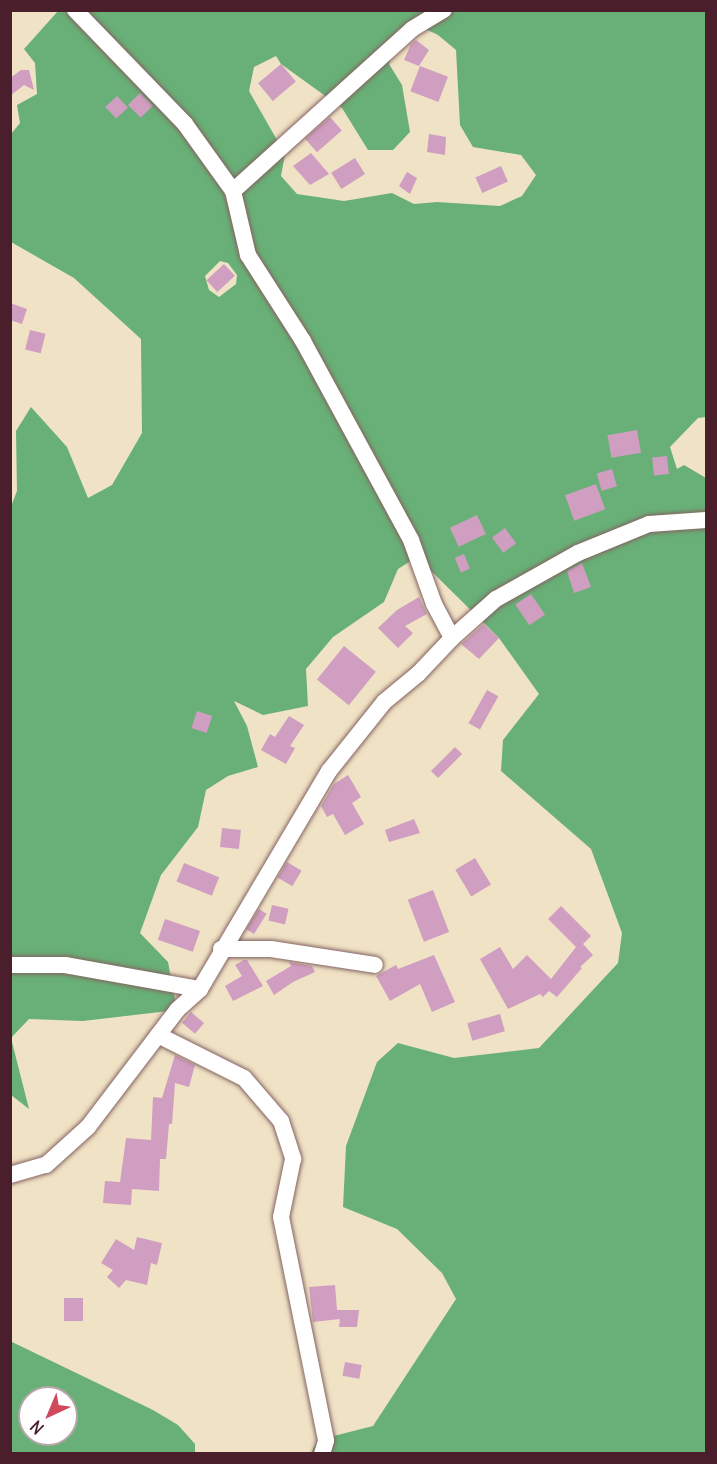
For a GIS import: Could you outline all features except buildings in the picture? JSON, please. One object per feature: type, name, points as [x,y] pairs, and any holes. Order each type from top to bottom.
[{"type":"street","points":[[75,10],[185,124],[233,191],[248,255],[303,341],[411,540],[434,604],[452,638]]},
{"type":"street","points":[[233,191],[412,28],[444,10]]},
{"type":"street","points":[[10,1175],[46,1165],[88,1127],[177,1010],[201,989],[221,950],[329,771],[384,702],[418,674],[452,638],[496,599],[578,553],[649,524],[706,520]]},
{"type":"street","points":[[221,950],[271,949],[375,965]]},
{"type":"street","points":[[10,965],[65,965],[201,989]]},
{"type":"street","points":[[158,1035],[244,1078],[281,1121],[293,1159],[281,1217],[326,1440],[321,1454]]},
{"type":"green space","points":[[58,11],[706,11],[706,417],[698,418],[670,447],[677,469],[684,465],[706,478],[706,1453],[311,1453],[318,1440],[373,1426],[456,1299],[442,1273],[397,1229],[343,1207],[346,1146],[377,1062],[398,1043],[454,1058],[539,1048],[618,963],[622,933],[591,849],[501,771],[503,740],[539,694],[499,638],[417,557],[398,569],[384,602],[333,637],[306,669],[308,706],[263,715],[234,701],[247,726],[258,767],[228,776],[206,790],[198,827],[161,875],[140,933],[168,962],[177,1010],[83,1021],[29,1019],[11,1038],[29,1109],[11,1095],[10,509],[17,491],[16,431],[31,407],[67,447],[88,498],[112,485],[142,433],[141,339],[74,278],[11,242],[11,134],[20,123],[17,105],[37,94],[35,63],[24,49]],"holes":[[[415,24],[438,35],[456,50],[460,125],[473,147],[521,155],[536,175],[522,196],[500,206],[437,202],[414,204],[392,193],[344,201],[297,194],[281,176],[285,154],[249,91],[254,67],[276,56],[281,64],[342,108],[368,150],[393,150],[410,132],[402,85],[389,64],[396,42]],[[220,261],[228,263],[237,275],[236,284],[219,297],[209,290],[205,276]]]},
{"type":"green space","points":[[10,1341],[153,1410],[178,1425],[195,1444],[195,1453],[11,1453]]}]
